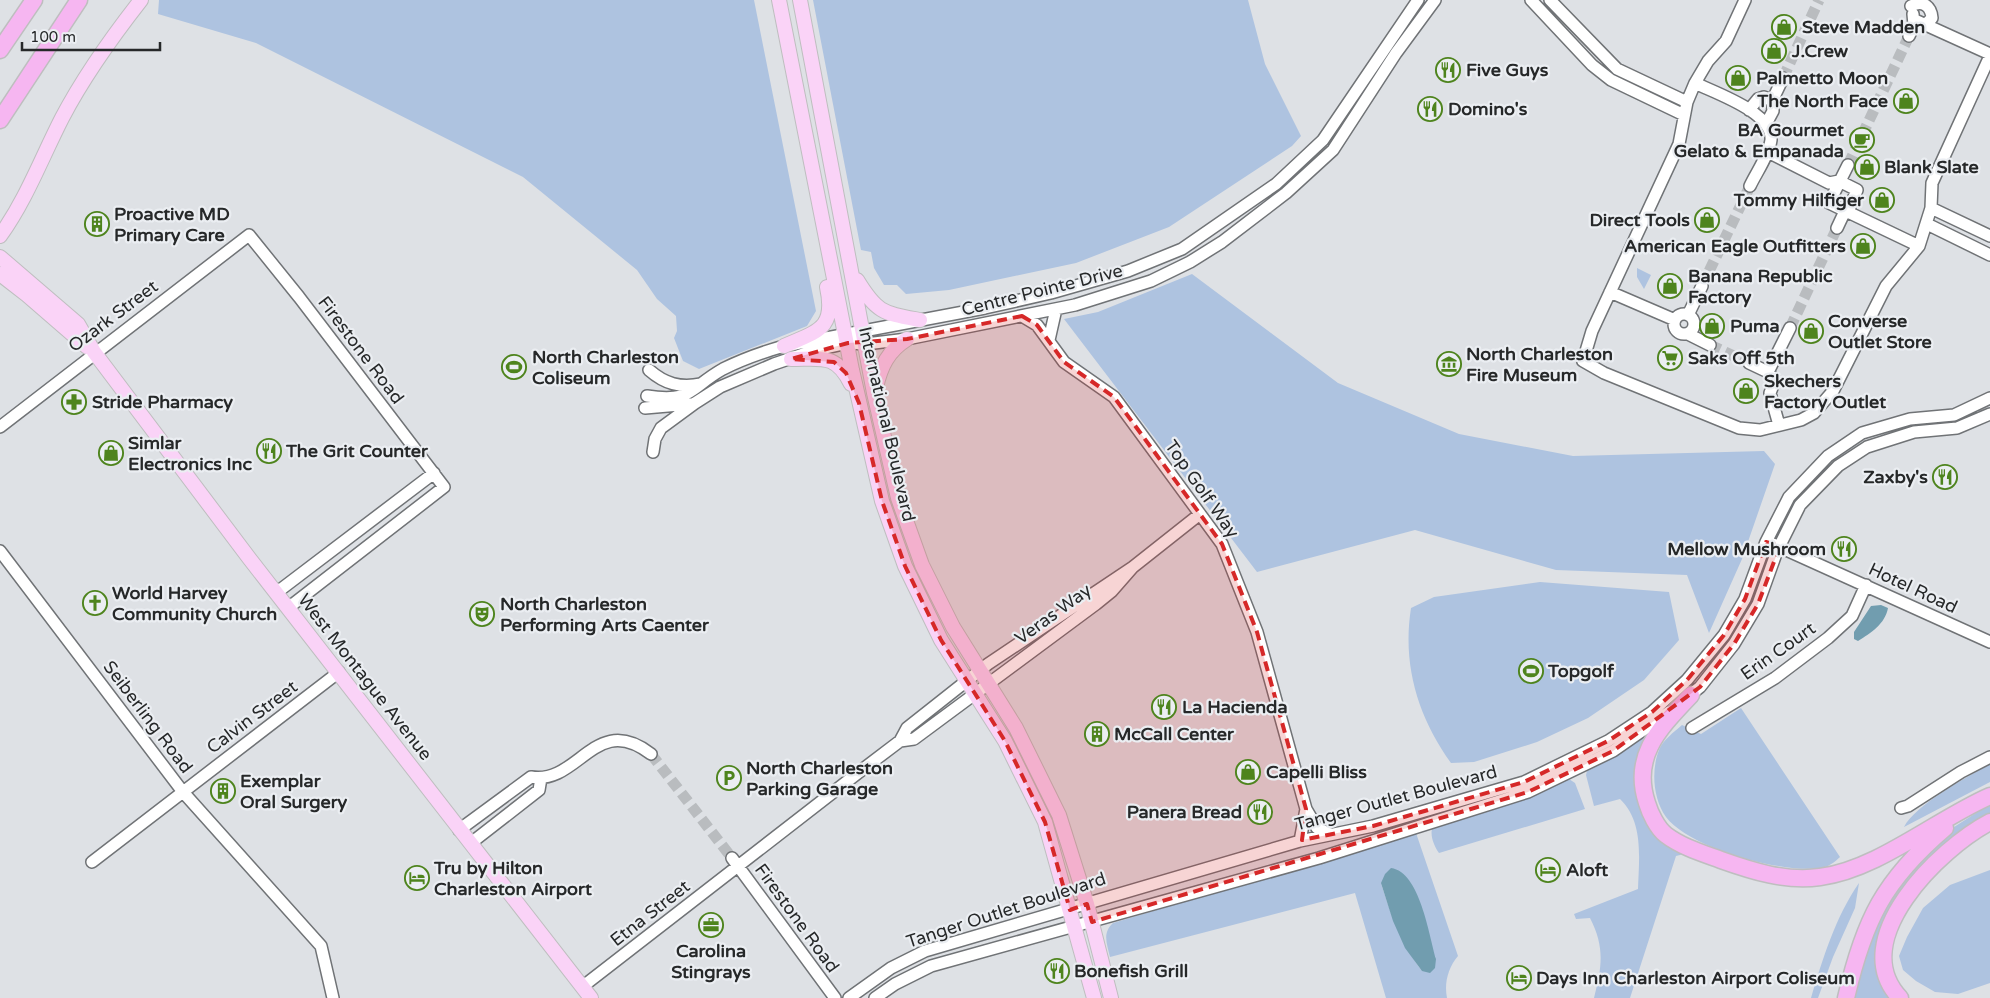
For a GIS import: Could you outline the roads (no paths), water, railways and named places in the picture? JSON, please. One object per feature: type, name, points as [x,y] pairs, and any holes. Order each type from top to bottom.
[{"type":"highway","points":[[0,50],[34,0]]},
{"type":"highway","points":[[0,120],[79,0]]},
{"type":"highway","points":[[1691,695],[1661,727],[1651,742],[1644,759],[1643,790],[1650,813],[1663,834],[1681,845],[1754,872],[1789,877],[1820,877],[1842,871],[1867,862],[1990,796]]},
{"type":"highway","points":[[1846,998],[1861,938],[1895,877],[1921,848],[1990,796]]},
{"type":"highway","points":[[1900,998],[1888,978],[1883,962],[1883,948],[1890,925],[1930,868],[1951,849],[1990,822]]},
{"type":"main road","points":[[0,236],[13,218],[63,117],[97,58],[141,0]]},
{"type":"main road","name":"International Boulevard","points":[[779,0],[859,402],[882,501],[905,566],[942,640],[1005,741],[1044,822],[1076,927],[1094,998]]},
{"type":"main road","name":"International Boulevard","points":[[800,0],[853,273],[874,393],[898,498],[922,565],[953,627],[1016,728],[1059,815],[1087,904],[1112,998]]},
{"type":"main road","points":[[784,346],[815,333],[829,316],[830,304],[820,253],[824,228]]},
{"type":"main road","name":"West Montague Avenue","points":[[0,257],[78,324],[94,352],[276,593],[586,992]]},
{"type":"main road","points":[[853,273],[869,300],[877,308],[890,314],[920,320]]},
{"type":"main road","name":"West Montague Avenue","points":[[0,274],[94,352]]},
{"type":"main road","points":[[874,393],[884,361],[892,350],[907,339]]},
{"type":"main road","points":[[791,358],[824,359],[834,362],[846,373],[859,402]]},
{"type":"street","name":"Centre Pointe Drive","points":[[864,337],[920,320],[985,308],[1105,278],[1153,262],[1182,249],[1276,184],[1323,140],[1418,0]]},
{"type":"street","name":"Centre Pointe Drive","points":[[864,337],[907,339],[1056,309],[1111,295],[1151,281],[1190,262],[1222,242],[1286,193],[1333,150],[1396,53],[1435,0]]},
{"type":"street","points":[[1532,0],[1592,65],[1611,80],[1684,114]]},
{"type":"street","points":[[1550,0],[1617,69],[1687,102]]},
{"type":"street","points":[[1745,0],[1726,41],[1708,61],[1695,83],[1687,102],[1679,144],[1592,331],[1583,361],[1604,373],[1739,428],[1760,430],[1801,420],[1824,404],[1834,391],[1886,286],[1919,246],[1932,208],[1932,183],[1990,55],[1920,22],[1910,3],[1925,4],[1931,10],[1932,18],[1920,22],[1909,36]]},
{"type":"street","points":[[1766,124],[1773,111],[1772,101],[1783,78]]},
{"type":"street","points":[[1695,83],[1749,110],[1766,124],[1771,141],[1750,186]]},
{"type":"street","points":[[1749,110],[1758,99],[1764,97],[1772,101]]},
{"type":"street","points":[[1766,152],[1829,183],[1839,181],[1857,190],[1849,210],[1845,211],[1837,228]]},
{"type":"street","points":[[1848,165],[1829,203],[1919,246]]},
{"type":"street","points":[[1932,208],[1990,236]]},
{"type":"street","points":[[1927,224],[1990,255]]},
{"type":"street","name":"Ozark Street","points":[[0,427],[94,352],[249,235]]},
{"type":"street","name":"Firestone Road","points":[[249,235],[444,487],[288,608]]},
{"type":"street","points":[[1688,315],[1702,286]]},
{"type":"street","points":[[1610,292],[1675,320]]},
{"type":"street","points":[[1048,340],[1056,309]]},
{"type":"street","points":[[1675,320],[1681,315],[1688,315],[1693,319],[1694,325],[1688,334]]},
{"type":"street","name":"Top Golf Way","points":[[1022,316],[1037,325],[1064,362],[1114,397],[1222,544],[1257,632],[1306,809],[1317,828],[1330,834]]},
{"type":"street","points":[[1675,320],[1676,330],[1681,334],[1688,334],[1710,344]]},
{"type":"street","points":[[1768,372],[1790,328]]},
{"type":"street","points":[[647,396],[669,399],[682,396],[713,375],[743,359],[784,346],[864,337]]},
{"type":"street","points":[[653,452],[656,438],[661,428],[695,403],[742,376],[847,339]]},
{"type":"street","points":[[1749,363],[1768,372],[1775,380],[1770,394],[1778,425]]},
{"type":"street","points":[[649,370],[661,380],[676,385],[690,386],[702,383]]},
{"type":"street","name":"Tanger Outlet Boulevard","points":[[849,998],[891,968],[925,951],[1070,910],[1102,897],[1330,834],[1373,826],[1524,782],[1608,741],[1652,712],[1687,680],[1724,635],[1745,599],[1766,542],[1789,497],[1828,456],[1862,434],[1910,419],[1954,415],[1990,398]]},
{"type":"street","points":[[645,408],[682,406],[695,403]]},
{"type":"street","name":"Tanger Outlet Boulevard","points":[[876,998],[895,984],[931,966],[1319,858],[1528,792],[1613,751],[1647,729],[1691,695],[1700,687],[1734,644],[1758,604],[1780,546],[1800,505],[1838,466],[1867,447],[1914,432],[1957,428],[1990,414]]},
{"type":"street","points":[[276,593],[434,473]]},
{"type":"street","name":"Veras Way","points":[[971,687],[981,671],[1089,594],[1133,567],[1200,514]]},
{"type":"street","name":"Hotel Road","points":[[1766,542],[1780,546],[1990,642]]},
{"type":"street","name":"Seiberling Road","points":[[0,551],[183,792],[321,946],[333,998]]},
{"type":"street","name":"Veras Way","points":[[971,687],[988,683],[1112,591],[1133,567]]},
{"type":"street","name":"Erin Court","points":[[1692,728],[1775,678],[1828,638],[1852,616],[1866,585]]},
{"type":"street","name":"Calvin Street","points":[[92,862],[339,672]]},
{"type":"street","name":"Etna Street","points":[[586,992],[735,862],[900,741],[914,739],[971,687]]},
{"type":"street","points":[[459,830],[530,776],[541,778],[564,770],[596,746],[611,741],[626,742],[643,748],[652,754]]},
{"type":"street","points":[[1901,808],[1908,806],[1961,772],[1990,757]]},
{"type":"street","points":[[471,844],[538,790],[541,778]]},
{"type":"street","name":"Top Golf Way","points":[[1300,842],[1306,809]]},
{"type":"street","name":"Firestone Road","points":[[735,862],[835,998]]},
{"type":"tunnel","points":[[1783,78],[1819,0]]},
{"type":"tunnel","points":[[1848,165],[1909,36]]},
{"type":"tunnel","points":[[1702,286],[1750,186]]},
{"type":"tunnel","points":[[1790,328],[1837,228]]},
{"type":"tunnel","points":[[1710,345],[1749,363]]},
{"type":"tunnel","points":[[651,754],[732,858]]},
{"type":"place","name":"Steve Madden","points":[[1784,27]]},
{"type":"place","name":"J.Crew","points":[[1774,51]]},
{"type":"place","name":"Five Guys","points":[[1448,70]]},
{"type":"place","name":"Palmetto Moon","points":[[1738,78]]},
{"type":"place","name":"The North Face","points":[[1906,101]]},
{"type":"place","name":"Domino's","points":[[1430,109]]},
{"type":"place","name":"BA Gourmet Gelato & Empanada","points":[[1862,140]]},
{"type":"place","name":"Blank Slate","points":[[1867,167]]},
{"type":"place","name":"Tommy Hilfiger","points":[[1882,200]]},
{"type":"place","name":"Direct Tools","points":[[1707,220]]},
{"type":"place","name":"Proactive MD Primary Care","points":[[97,224]]},
{"type":"place","name":"American Eagle Outfitters","points":[[1863,246]]},
{"type":"place","name":"Banana Republic Factory","points":[[1670,286]]},
{"type":"place","name":"Puma","points":[[1712,326]]},
{"type":"place","name":"Converse Outlet Store","points":[[1811,331]]},
{"type":"place","name":"Saks Off 5th","points":[[1670,358]]},
{"type":"place","name":"North Charleston Fire Museum","points":[[1449,364]]},
{"type":"place","name":"North Charleston Coliseum","points":[[514,367]]},
{"type":"place","name":"Skechers Factory Outlet","points":[[1746,391]]},
{"type":"place","name":"Stride Pharmacy","points":[[74,402]]},
{"type":"place","name":"The Grit Counter","points":[[269,451]]},
{"type":"place","name":"Simlar Electronics Inc","points":[[111,453]]},
{"type":"place","name":"Zaxby's","points":[[1945,477]]},
{"type":"place","name":"Mellow Mushroom","points":[[1844,549]]},
{"type":"place","name":"World Harvey Community Church","points":[[95,603]]},
{"type":"place","name":"North Charleston Performing Arts Caenter","points":[[482,614]]},
{"type":"place","name":"Topgolf","points":[[1531,671]]},
{"type":"place","name":"La Hacienda","points":[[1164,707]]},
{"type":"place","name":"McCall Center","points":[[1097,734]]},
{"type":"place","name":"Capelli Bliss","points":[[1248,772]]},
{"type":"place","name":"North Charleston Parking Garage","points":[[729,778]]},
{"type":"place","name":"Exemplar Oral Surgery","points":[[223,791]]},
{"type":"place","name":"Panera Bread","points":[[1260,812]]},
{"type":"place","name":"Aloft","points":[[1548,870]]},
{"type":"place","name":"Tru by Hilton Charleston Airport","points":[[417,878]]},
{"type":"place","name":"Carolina Stingrays","points":[[711,925]]},
{"type":"place","name":"Bonefish Grill","points":[[1057,971]]},
{"type":"place","name":"Days Inn Charleston Airport Coliseum","points":[[1519,978]]}]
